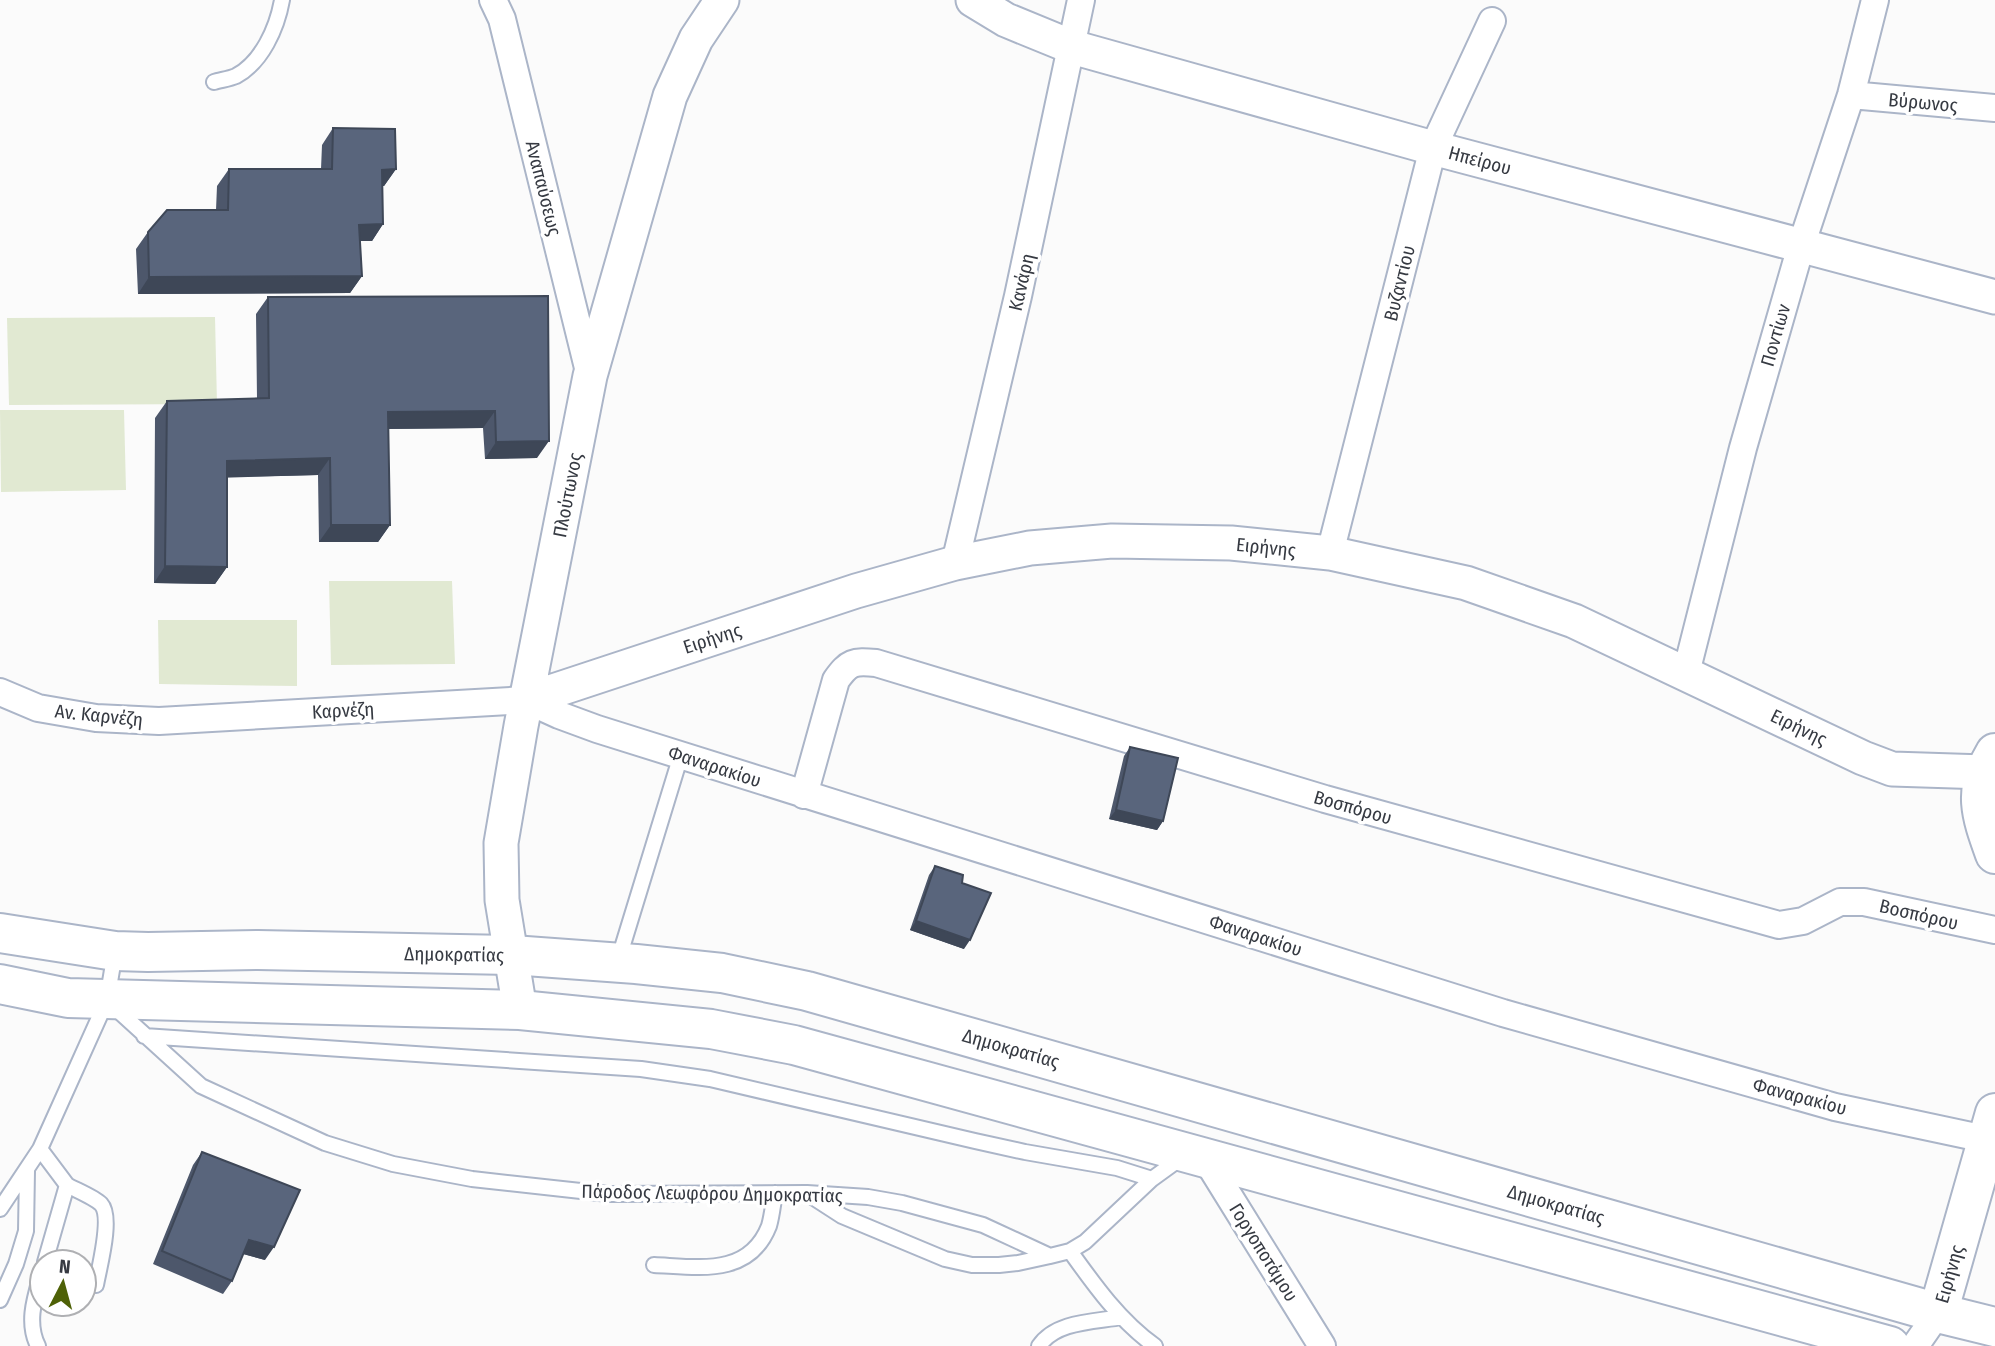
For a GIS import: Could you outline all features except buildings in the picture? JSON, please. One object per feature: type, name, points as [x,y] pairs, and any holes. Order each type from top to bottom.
[{"type":"main road","name":"Ειρήνης","points":[[1990,762],[1980,786],[1987,831],[1995,854]]},
{"type":"main road","name":"Δημοκρατίας","points":[[0,933],[115,951],[258,950],[512,955],[722,973],[807,991],[1940,1329],[1995,1327]]},
{"type":"main road","points":[[0,984],[68,998],[520,1010],[712,1029],[794,1045],[1890,1346]]},
{"type":"main road","name":"Ειρήνης","points":[[1940,1329],[1993,1131]]},
{"type":"street","name":"Αναπαύσεως","points":[[493,0],[502,19],[590,376]]},
{"type":"street","name":"Πλούτωνος","points":[[520,1010],[502,901],[501,843],[526,700],[590,376],[670,96],[696,39],[722,0]]},
{"type":"street","name":"Ηπείρου","points":[[973,0],[1006,20],[1072,47],[1433,148],[1995,297]]},
{"type":"street","name":"Κανάρη","points":[[955,563],[1018,296],[1082,0]]},
{"type":"street","name":"Ποντίων","points":[[1686,673],[1743,448],[1801,246],[1851,95],[1875,0]]},
{"type":"street","name":"Βυζαντίου","points":[[1330,553],[1433,148],[1492,21]]},
{"type":"street","name":"Βύρωνος","points":[[1851,95],[1995,108]]},
{"type":"street","name":"Ειρήνης","points":[[526,700],[856,591],[955,563],[1030,548],[1112,541],[1231,543],[1330,553],[1466,583],[1574,621],[1863,758],[1892,769],[1990,762]]},
{"type":"street","name":"Βοσπόρου","points":[[804,794],[836,680],[846,666],[861,662],[876,663],[1325,799],[1779,925],[1803,921],[1840,902],[1864,902],[1995,930]]},
{"type":"street","name":"Αν. Καρνέζη","points":[[0,692],[37,708],[96,718],[159,720]]},
{"type":"street","name":"Καρνέζη","points":[[159,720],[526,700]]},
{"type":"street","name":"Φαναρακίου","points":[[526,700],[597,729],[1503,1013],[1835,1107],[1993,1131]]},
{"type":"street","name":"Γοργοποτάμου","points":[[1196,1156],[1322,1346]]},
{"type":"street","points":[[1915,1346],[1940,1329]]},
{"type":"lane","points":[[214,82],[236,76],[267,45],[282,0]]},
{"type":"lane","points":[[617,963],[681,755]]},
{"type":"lane","points":[[0,1209],[40,1149],[107,1000],[115,951]]},
{"type":"lane","name":"Πάροδος Λεωφόρου Δημοκρατίας","points":[[107,1000],[201,1086],[325,1143],[393,1164],[472,1179],[608,1194],[807,1193],[868,1197],[902,1203],[983,1225],[1050,1256]]},
{"type":"lane","points":[[144,1036],[641,1069],[710,1079],[975,1141],[1117,1168],[1152,1178]]},
{"type":"lane","points":[[40,1149],[67,1185],[101,1204],[106,1214],[98,1273]]},
{"type":"lane","points":[[807,1193],[842,1216],[946,1259],[972,1265],[1018,1264],[1070,1251],[1085,1242],[1152,1178],[1196,1156]]},
{"type":"lane","points":[[0,1300],[16,1264],[26,1231],[27,1171]]},
{"type":"lane","points":[[49,1248],[67,1185]]},
{"type":"lane","points":[[654,1265],[703,1267],[738,1262],[760,1244],[769,1224],[775,1193]]},
{"type":"lane","points":[[1070,1251],[1102,1295],[1136,1332],[1155,1346]]},
{"type":"lane","points":[[1039,1346],[1045,1338],[1063,1327],[1122,1317]]},
{"type":"lane","points":[[33,1318],[32,1334],[38,1346]]},
{"type":"green space","points":[[215,317],[217,404],[9,405],[7,318]]},
{"type":"green space","points":[[0,410],[124,410],[126,490],[1,492]]},
{"type":"green space","points":[[329,581],[452,581],[455,664],[331,665]]},
{"type":"green space","points":[[158,620],[297,620],[297,686],[159,684]]}]
